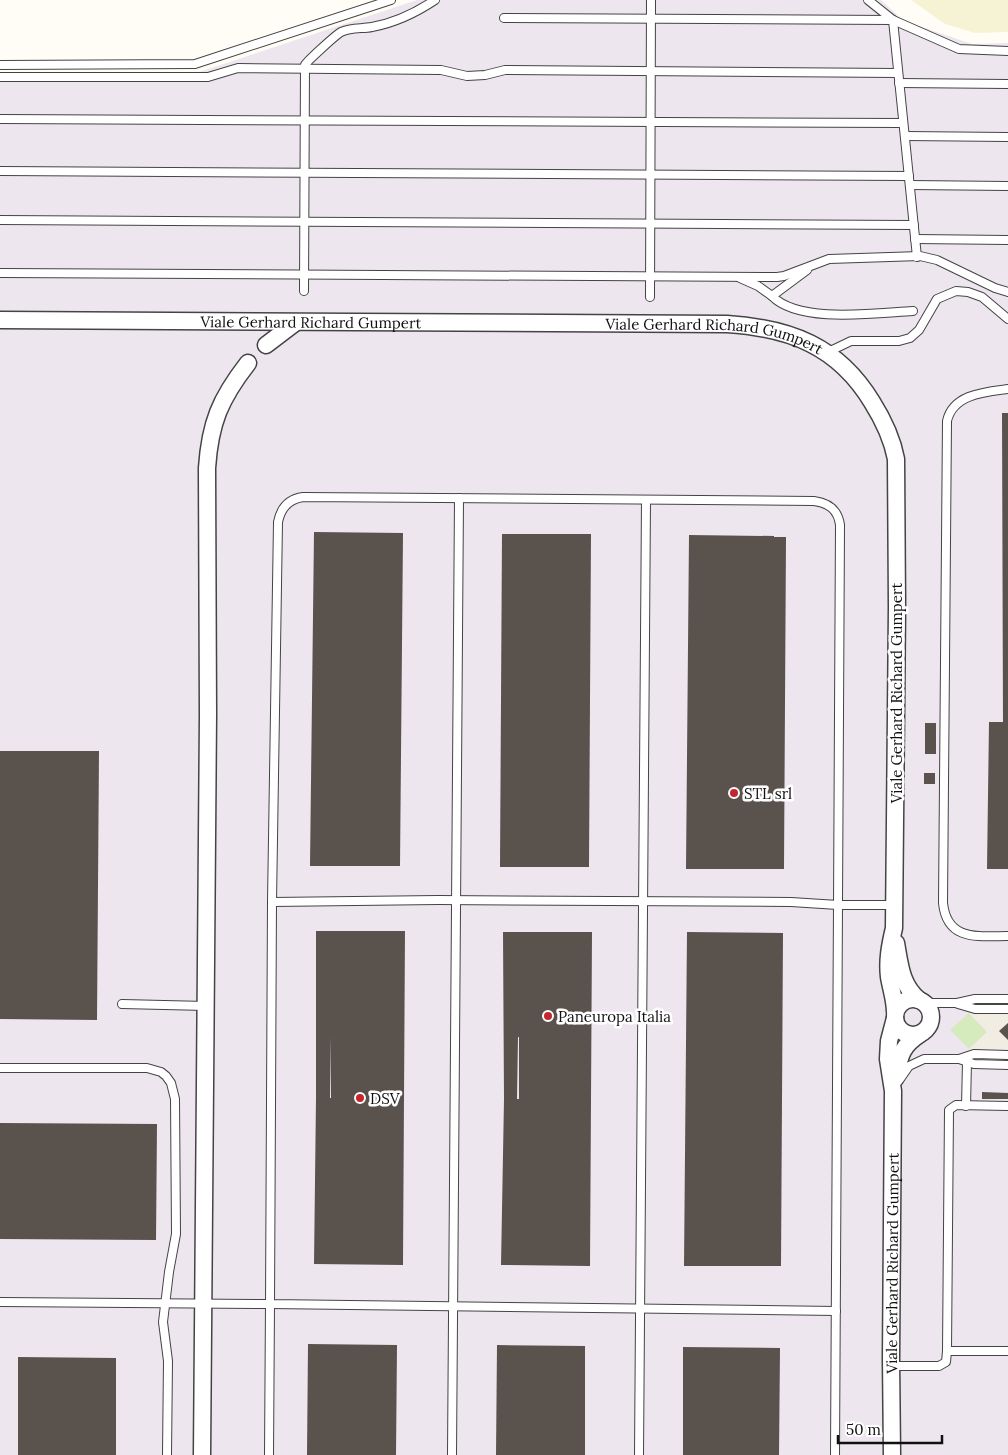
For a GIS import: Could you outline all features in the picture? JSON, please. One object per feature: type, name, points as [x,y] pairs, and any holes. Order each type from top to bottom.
[{"type":"street","name":"Viale Gerhard Richard Gumpert","points":[[0,320],[735,325],[786,333],[805,340],[826,353],[857,381],[868,396],[890,435],[896,459],[894,928],[903,978],[908,990],[922,1001]]},
{"type":"street","points":[[266,345],[295,323]]},
{"type":"street","points":[[202,1455],[208,454],[213,426],[219,408],[226,393],[248,363]]},
{"type":"street","name":"Viale Gerhard Richard Gumpert","points":[[890,1455],[893,1091],[888,1059],[895,1015],[888,956],[894,928]]},
{"type":"street","points":[[908,1000],[922,1001],[929,1008],[932,1020],[930,1026],[914,1036],[903,1033],[896,1024],[895,1015],[898,1007],[908,1000]]},
{"type":"street","name":"Viale Gerhard Richard Gumpert","points":[[893,1091],[904,1047],[920,1034]]},
{"type":"lane","points":[[0,65],[195,64],[391,0]]},
{"type":"lane","points":[[304,291],[304,69],[306,63],[342,31],[373,27],[398,19],[421,9],[435,0]]},
{"type":"lane","points":[[650,297],[651,0]]},
{"type":"lane","points":[[868,0],[892,20],[959,49],[1008,50]]},
{"type":"lane","points":[[504,18],[892,20]]},
{"type":"lane","points":[[892,20],[917,257]]},
{"type":"lane","points":[[0,78],[208,78],[238,68],[441,70],[467,76],[485,75],[506,70],[898,73]]},
{"type":"lane","points":[[899,83],[1008,84]]},
{"type":"lane","points":[[0,119],[903,123]]},
{"type":"lane","points":[[904,136],[1008,137]]},
{"type":"lane","points":[[0,171],[909,176]]},
{"type":"lane","points":[[910,185],[1008,186]]},
{"type":"lane","points":[[0,220],[914,225]]},
{"type":"lane","points":[[915,239],[1008,240]]},
{"type":"lane","points":[[0,273],[784,276],[828,259],[929,257],[995,288],[1008,292]]},
{"type":"lane","points":[[772,296],[818,262]]},
{"type":"lane","points":[[730,276],[758,286],[782,304],[819,315],[913,311]]},
{"type":"lane","points":[[826,353],[851,342],[899,341],[910,338],[918,330],[937,299],[956,291],[968,292],[982,297],[1008,319]]},
{"type":"lane","points":[[1008,389],[965,398],[954,406],[947,421],[943,903],[948,922],[961,933],[974,936],[1008,936]]},
{"type":"lane","points":[[269,1455],[272,902],[278,522],[281,510],[290,501],[303,497],[814,501],[829,505],[837,514],[840,525],[835,1455]]},
{"type":"lane","points":[[452,1455],[459,498]]},
{"type":"lane","points":[[639,1455],[646,500]]},
{"type":"lane","points":[[272,902],[457,900],[894,904]]},
{"type":"lane","points":[[957,1003],[975,999],[1007,999]]},
{"type":"lane","points":[[922,1001],[957,1003],[976,1008],[1008,1009]]},
{"type":"lane","points":[[122,1004],[206,1006]]},
{"type":"lane","points":[[893,1091],[905,1071],[914,1063],[924,1059],[959,1059],[974,1054],[1008,1055]]},
{"type":"lane","points":[[959,1059],[974,1064],[1008,1065]]},
{"type":"lane","points":[[966,1106],[967,1062]]},
{"type":"lane","points":[[0,1068],[147,1068],[161,1072],[171,1082],[176,1109],[176,1234],[168,1272],[163,1322],[168,1361],[167,1455]]},
{"type":"lane","points":[[891,1366],[939,1366],[946,1362],[948,1113],[953,1106],[1008,1106]]},
{"type":"lane","points":[[0,1302],[454,1305],[836,1311]]},
{"type":"lane","points":[[947,1351],[1008,1351]]},
{"type":"shaded area","points":[[417,0],[881,0],[904,21],[972,44],[1008,43],[1008,1455],[0,1455],[0,73],[193,74]]},
{"type":"shaded area","points":[[911,0],[1008,0],[1008,32],[975,33],[945,24]]},
{"type":"shaded area","points":[[969,1013],[1008,1013],[1008,1023],[1000,1031],[1008,1040],[1008,1049],[969,1049],[987,1032]]},
{"type":"green space","points":[[969,1013],[987,1032],[969,1049],[950,1030]]},
{"type":"building","points":[[1002,413],[1008,413],[1008,869],[987,869],[989,722],[1003,722]]},
{"type":"building","points":[[314,532],[403,533],[400,866],[310,866]]},
{"type":"building","points":[[502,534],[591,534],[589,867],[500,867]]},
{"type":"building","points":[[689,535],[786,537],[784,869],[686,869]]},
{"type":"building","points":[[925,723],[936,723],[936,754],[925,754]]},
{"type":"building","points":[[0,751],[99,751],[97,1020],[0,1019]]},
{"type":"building","points":[[924,773],[935,773],[935,784],[924,784]]},
{"type":"building","name":"DSV","points":[[316,931],[405,931],[403,1265],[314,1264]],"holes":[[[331,1036],[331,1098],[330,1098]]]},
{"type":"building","points":[[503,932],[592,932],[590,1266],[501,1265],[504,1099]],"holes":[[[518,1037],[519,1099],[517,1099]]]},
{"type":"building","points":[[687,932],[783,933],[781,1266],[684,1266]]},
{"type":"building","points":[[1008,1023],[1008,1040],[999,1031]]},
{"type":"building","points":[[982,1092],[1008,1093],[1008,1099],[982,1099]]},
{"type":"building","points":[[0,1123],[157,1124],[156,1240],[0,1239]]},
{"type":"building","points":[[308,1344],[397,1345],[396,1455],[307,1455]]},
{"type":"building","points":[[497,1345],[585,1346],[585,1455],[496,1455]]},
{"type":"building","points":[[683,1347],[780,1348],[779,1455],[683,1455]]},
{"type":"building","points":[[18,1357],[116,1358],[116,1455],[18,1455]]},
{"type":"place","name":"STL srl","points":[[734,793]]},
{"type":"place","name":"Paneuropa Italia","points":[[548,1016]]},
{"type":"place","name":"DSV","points":[[360,1098]]}]
